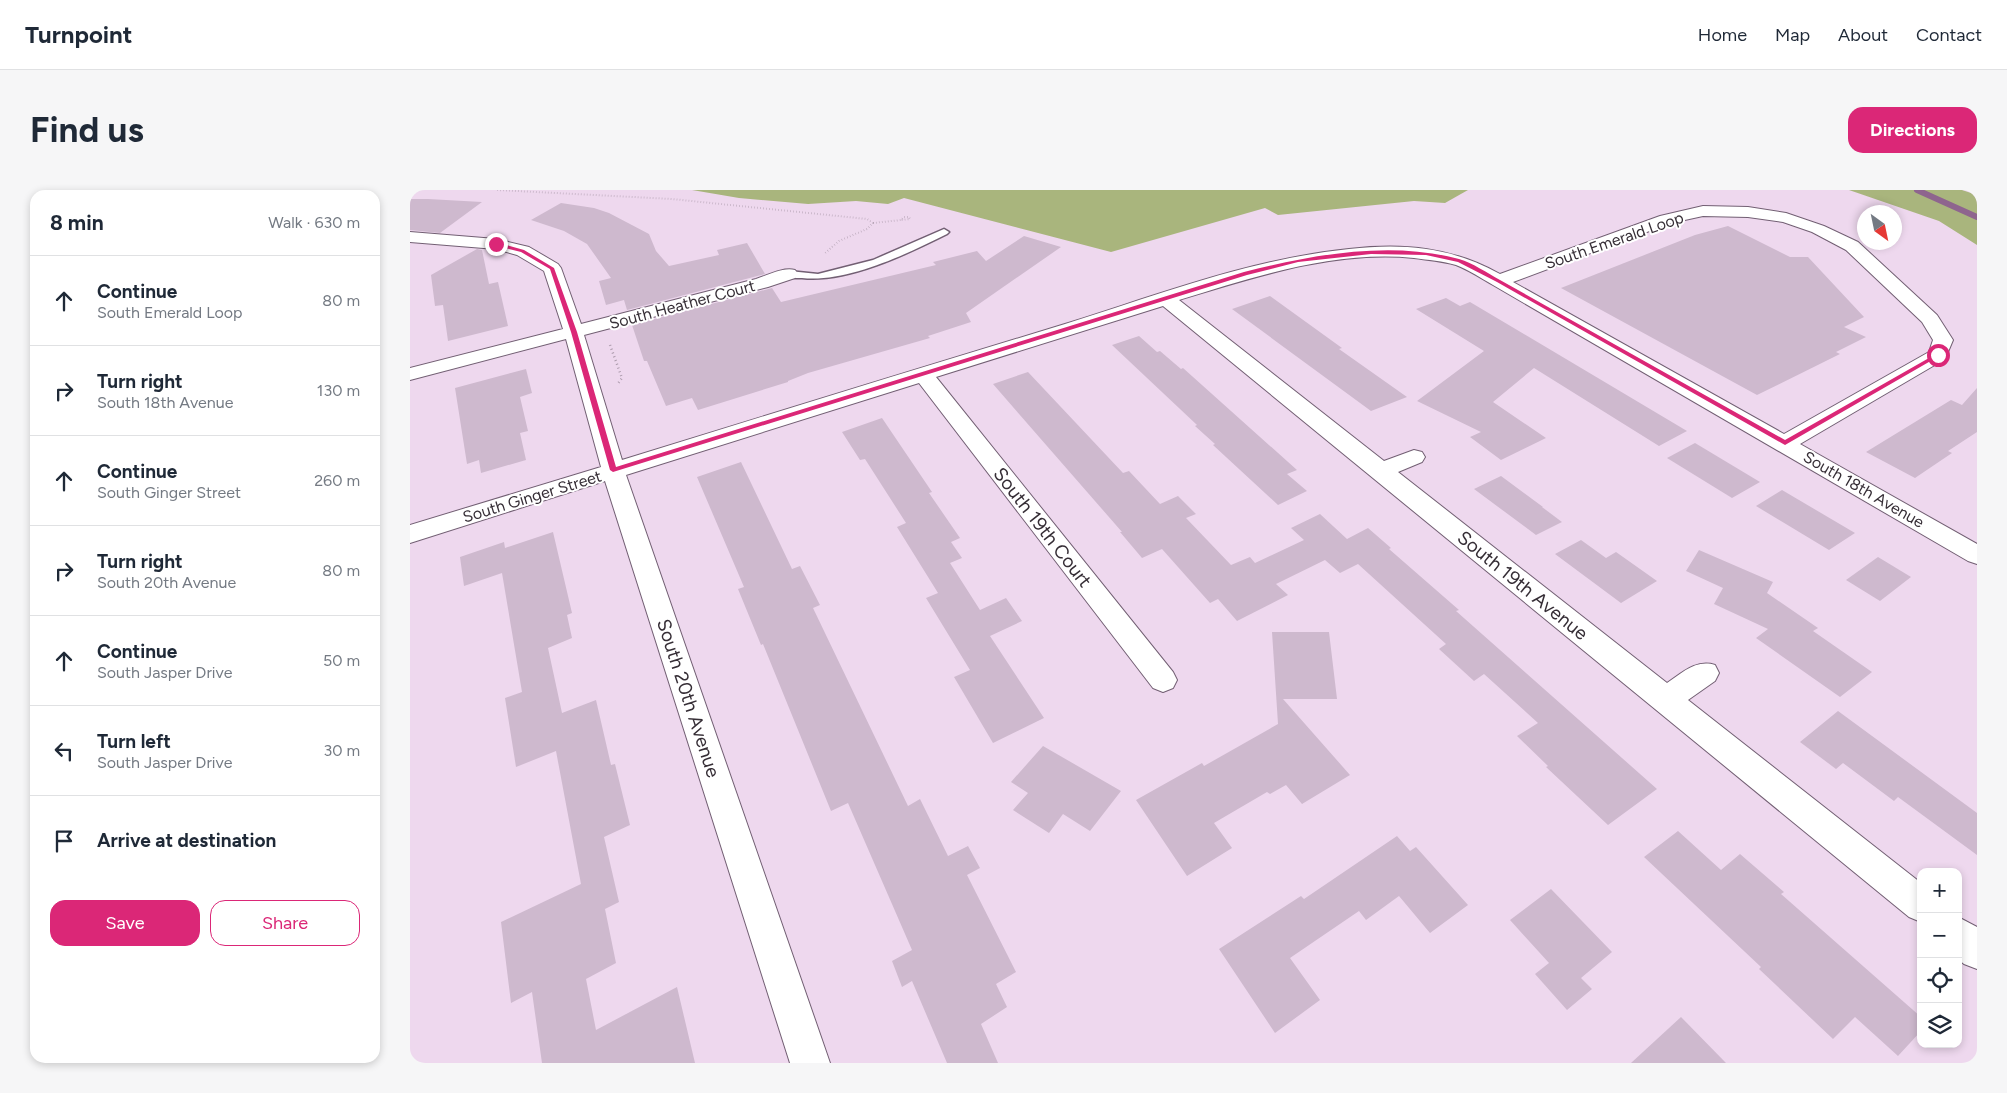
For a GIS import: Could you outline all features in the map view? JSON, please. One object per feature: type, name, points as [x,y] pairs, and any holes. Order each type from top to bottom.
[{"type":"street","name":"South Emerald Loop","points":[[1499,281],[1666,219],[1703,211],[1748,212],[1786,218],[1818,229],[1852,246],[1930,319],[1943,340],[1938,355],[1785,443]]},
{"type":"street","name":"South 20th Avenue","points":[[410,237],[496,244],[523,251],[552,268],[574,332],[613,470],[810,1063]]},
{"type":"street","name":"South Ginger Street","points":[[410,534],[1165,298],[1298,260],[1371,252],[1433,256]]},
{"type":"street","name":"South 18th Avenue","points":[[1433,256],[1460,261],[1499,281],[1977,554]]},
{"type":"street","name":"South Heather Court","points":[[410,374],[762,283],[789,274]]},
{"type":"street","name":"South 19th Avenue","points":[[1165,298],[1917,902]]},
{"type":"street","name":"South 19th Court","points":[[922,373],[1163,680]]},
{"type":"street","points":[[1382,472],[1414,457]]},
{"type":"street","points":[[1665,700],[1705,673]]},
{"type":"street","points":[[1962,939],[1977,951]]},
{"type":"lane","points":[[789,274],[818,277],[877,262],[944,232]]},
{"type":"path","points":[[497,190],[672,199],[867,219],[873,223]]},
{"type":"path","points":[[819,257],[838,241],[867,229],[873,223],[901,220]]},
{"type":"green space","points":[[692,190],[1468,190],[1445,203],[1414,201],[1278,215],[1265,208],[1111,252],[904,198],[888,204],[856,201],[808,204],[739,198]]},
{"type":"green space","points":[[1849,190],[1962,190],[1977,195],[1977,245],[1939,221],[1902,208],[1902,205],[1893,205]]},
{"type":"building","points":[[410,199],[482,202],[440,233],[410,230]]},
{"type":"building","points":[[561,203],[594,208],[609,213],[649,234],[656,251],[669,266],[719,255],[717,250],[747,243],[765,274],[627,310],[624,300],[606,305],[599,281],[611,278],[587,244],[564,231],[531,220]]},
{"type":"building","points":[[1728,226],[1790,257],[1808,257],[1864,317],[1844,327],[1866,337],[1836,352],[1840,354],[1757,395],[1561,288],[1695,235]]},
{"type":"building","points":[[1024,236],[1061,247],[966,313],[971,322],[928,336],[930,338],[808,373],[788,382],[698,410],[692,398],[666,406],[647,361],[644,361],[632,325],[772,288],[781,302],[936,265],[933,262],[977,251],[986,261]]},
{"type":"building","points":[[477,249],[482,250],[489,284],[498,282],[508,326],[448,341],[443,305],[435,306],[431,275]]},
{"type":"building","points":[[1270,296],[1342,348],[1339,349],[1407,397],[1371,411],[1232,309]]},
{"type":"building","points":[[1446,298],[1460,306],[1470,302],[1687,431],[1659,446],[1534,368],[1493,402],[1546,438],[1501,460],[1470,437],[1481,432],[1417,401],[1484,351],[1416,309]]},
{"type":"building","points":[[1139,336],[1157,352],[1160,351],[1181,369],[1183,368],[1297,470],[1287,474],[1307,491],[1278,505],[1213,445],[1215,444],[1195,426],[1197,425],[1112,345]]},
{"type":"building","points":[[526,369],[532,393],[520,397],[528,431],[520,433],[526,460],[481,473],[479,460],[467,464],[455,388]]},
{"type":"building","points":[[1028,372],[1123,473],[1129,471],[1160,504],[1178,496],[1196,514],[1186,518],[1231,565],[1250,557],[1255,563],[1304,540],[1291,528],[1320,514],[1347,539],[1368,528],[1391,548],[1389,549],[1459,610],[1456,611],[1657,789],[1608,825],[1546,767],[1548,766],[1517,736],[1538,723],[1484,674],[1474,681],[1439,649],[1446,644],[1358,564],[1340,573],[1325,560],[1276,584],[1288,595],[1237,621],[1218,599],[1210,603],[1162,549],[1142,558],[1120,532],[1122,532],[993,384]]},
{"type":"building","points":[[1977,388],[1977,432],[1948,451],[1952,453],[1915,478],[1866,452],[1951,400],[1962,405]]},
{"type":"building","points":[[882,418],[932,492],[929,493],[960,538],[951,542],[962,558],[950,563],[980,610],[1006,598],[1022,621],[990,636],[1044,718],[993,743],[954,677],[970,670],[926,598],[938,593],[897,527],[906,523],[865,459],[860,460],[842,432]]},
{"type":"building","points":[[1695,443],[1760,482],[1732,498],[1667,458]]},
{"type":"building","points":[[741,462],[792,569],[800,566],[820,605],[813,608],[908,806],[920,799],[948,856],[968,846],[980,868],[967,875],[1016,972],[996,984],[1007,1007],[981,1024],[998,1063],[947,1063],[912,981],[902,987],[892,961],[912,950],[848,803],[831,811],[763,644],[761,645],[738,589],[744,587],[697,477]]},
{"type":"building","points":[[1501,476],[1562,522],[1536,535],[1474,489]]},
{"type":"building","points":[[1782,490],[1855,533],[1829,550],[1756,506]]},
{"type":"building","points":[[553,532],[572,613],[567,615],[572,638],[548,648],[562,713],[596,700],[611,765],[615,764],[630,825],[604,837],[619,902],[605,909],[616,963],[586,979],[596,1030],[677,987],[695,1063],[542,1063],[532,992],[511,1003],[501,922],[581,884],[556,751],[516,767],[505,698],[522,692],[502,573],[464,586],[460,557],[504,542],[505,548]]},
{"type":"building","points":[[1581,540],[1606,558],[1616,552],[1657,581],[1621,603],[1555,554]]},
{"type":"building","points":[[1699,550],[1773,582],[1767,593],[1818,628],[1813,631],[1872,672],[1840,697],[1756,638],[1768,629],[1714,604],[1723,588],[1686,571]]},
{"type":"building","points":[[1878,557],[1911,577],[1880,601],[1846,580]]},
{"type":"building","points":[[1272,632],[1329,632],[1337,699],[1283,699],[1350,775],[1302,804],[1286,785],[1270,794],[1267,792],[1214,823],[1232,848],[1187,876],[1136,800],[1202,763],[1204,766],[1278,724]]},
{"type":"building","points":[[1838,711],[1977,813],[1977,855],[1898,797],[1894,801],[1843,763],[1836,769],[1800,742]]},
{"type":"building","points":[[1043,746],[1121,791],[1090,831],[1063,814],[1049,833],[1013,810],[1028,793],[1011,782]]},
{"type":"building","points":[[1678,831],[1721,870],[1740,854],[1784,892],[1781,894],[1917,1013],[1917,1035],[1898,1056],[1855,1017],[1833,1039],[1759,969],[1761,967],[1644,857]]},
{"type":"building","points":[[1397,836],[1410,851],[1416,847],[1468,905],[1430,933],[1399,896],[1366,920],[1359,911],[1290,958],[1320,1000],[1275,1033],[1219,949],[1301,896],[1304,899]]},
{"type":"building","points":[[1551,889],[1612,952],[1581,978],[1592,989],[1567,1010],[1535,974],[1549,963],[1510,920]]},
{"type":"building","points":[[1681,1017],[1726,1063],[1631,1063]]},
{"type":"waterway","points":[[1917,190],[1977,217]]},
{"type":"route","points":[[496,244],[523,251],[552,268],[574,332],[613,470],[1246,274],[1298,260],[1371,252],[1426,254],[1460,261],[1499,281],[1785,443],[1938,355]]}]
